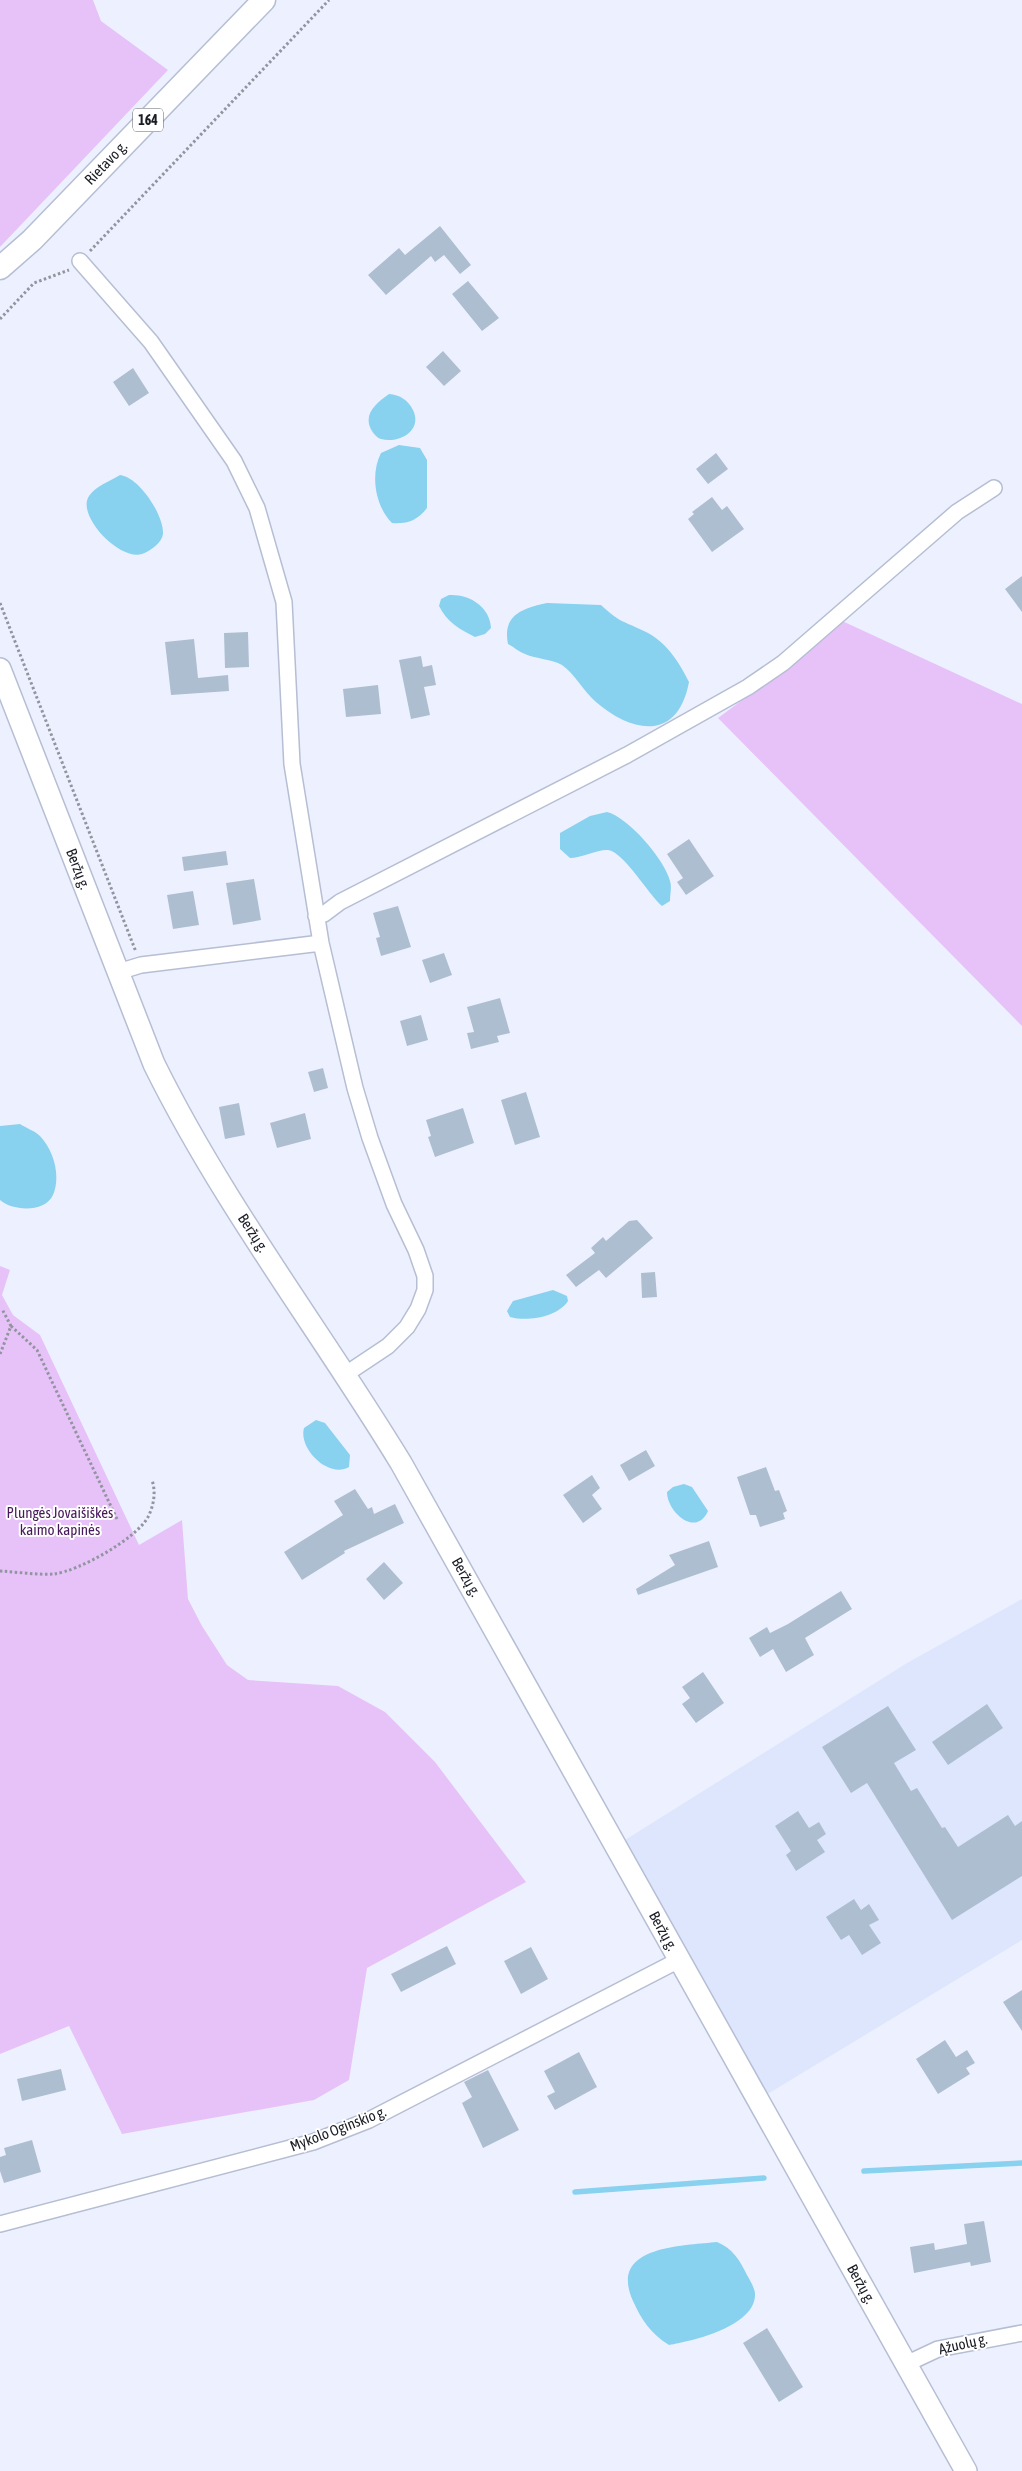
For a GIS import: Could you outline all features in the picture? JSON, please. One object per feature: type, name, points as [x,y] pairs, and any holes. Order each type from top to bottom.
[{"type":"main road","name":"Rietavo g.","points":[[0,268],[32,240],[264,0]]},
{"type":"main road","name":"Rietavo g.","points":[[0,282],[32,240]]},
{"type":"main road","name":"Beržų g.","points":[[0,669],[154,1064],[175,1106],[230,1198],[346,1374],[401,1463],[479,1599],[966,2471]]},
{"type":"street","points":[[80,262],[151,342],[234,461],[257,508],[284,602],[292,764],[321,943],[355,1088],[370,1138],[394,1204],[416,1250],[425,1276],[426,1290],[418,1309],[407,1327],[388,1346],[346,1374]]},
{"type":"street","points":[[316,916],[324,914],[340,902],[627,755],[748,686],[783,663],[957,512],[994,488]]},
{"type":"street","points":[[118,972],[141,965],[321,943]]},
{"type":"street","name":"Mykolo Oginskio g.","points":[[0,2224],[313,2142],[369,2120],[679,1960]]},
{"type":"street","name":"Ąžuolų g.","points":[[906,2364],[938,2349],[1022,2333]]},
{"type":"path","points":[[0,319],[34,284],[64,274],[80,262],[329,0]]},
{"type":"path","points":[[0,603],[141,965]]},
{"type":"path","points":[[2,1309],[11,1326],[37,1350],[118,1518]]},
{"type":"path","points":[[0,1354],[11,1326]]},
{"type":"path","points":[[0,1571],[55,1574],[81,1565],[112,1548],[130,1536],[148,1518],[156,1492],[152,1480]]},
{"type":"shaded area","points":[[1022,1599],[1022,1940],[766,2095],[625,1840],[907,1663]]},
{"type":"green space","points":[[0,0],[93,0],[101,21],[168,70],[0,247]]},
{"type":"green space","points":[[840,620],[1022,704],[1022,1026],[718,718],[775,676]]},
{"type":"green space","name":"Plungės Jovaišiškės kaimo kapinės","points":[[0,1266],[10,1270],[2,1295],[13,1315],[40,1335],[139,1545],[182,1520],[188,1599],[202,1626],[227,1665],[248,1680],[338,1686],[385,1712],[435,1762],[526,1882],[367,1968],[349,2080],[314,2100],[122,2134],[69,2026],[0,2054]]},
{"type":"water","points":[[389,394],[406,401],[411,406],[415,417],[415,424],[412,430],[402,438],[395,440],[376,436],[369,425],[370,415],[375,405]]},
{"type":"water","points":[[399,445],[420,448],[427,460],[427,508],[411,521],[392,523],[386,516],[378,499],[375,480],[381,453]]},
{"type":"water","points":[[120,475],[135,482],[149,498],[162,526],[163,534],[158,543],[152,549],[142,554],[122,551],[112,544],[94,525],[89,514],[87,504],[92,492]]},
{"type":"water","points":[[449,595],[457,595],[478,603],[487,614],[491,628],[485,634],[475,637],[454,624],[439,606],[441,599]]},
{"type":"water","points":[[547,603],[601,605],[617,618],[659,640],[681,667],[689,682],[683,701],[675,715],[664,723],[652,726],[625,721],[610,713],[596,702],[562,665],[554,661],[525,654],[508,644],[508,626],[516,614],[530,607]]},
{"type":"water","points":[[607,812],[616,816],[635,830],[661,862],[670,881],[670,901],[662,906],[628,865],[614,852],[604,850],[570,858],[560,849],[560,833],[590,816]]},
{"type":"water","points":[[20,1124],[40,1136],[49,1149],[55,1164],[56,1180],[53,1195],[49,1201],[36,1207],[20,1208],[5,1204],[0,1200],[0,1126]]},
{"type":"water","points":[[553,1290],[567,1296],[568,1301],[557,1311],[542,1317],[525,1319],[510,1317],[507,1311],[513,1301]]},
{"type":"water","points":[[316,1420],[325,1423],[350,1455],[349,1467],[341,1470],[333,1469],[324,1465],[310,1453],[303,1436],[304,1428]]},
{"type":"water","points":[[684,1484],[692,1487],[708,1511],[703,1519],[697,1522],[683,1519],[677,1514],[668,1500],[667,1492],[673,1487]]},
{"type":"water","points":[[717,2242],[731,2251],[741,2264],[755,2293],[753,2305],[735,2323],[722,2330],[693,2340],[669,2345],[652,2331],[636,2308],[628,2283],[631,2269],[639,2259],[652,2252],[685,2245]]},
{"type":"building","points":[[440,226],[471,265],[460,274],[444,255],[435,262],[431,256],[386,295],[368,275],[399,248],[405,255]]},
{"type":"building","points":[[468,281],[499,318],[482,331],[452,294]]},
{"type":"building","points":[[443,351],[461,371],[444,386],[426,367]]},
{"type":"building","points":[[133,368],[149,393],[129,406],[113,382]]},
{"type":"building","points":[[716,453],[728,469],[708,484],[696,469]]},
{"type":"building","points":[[712,497],[722,510],[727,506],[744,529],[712,552],[688,519],[694,514],[692,512]]},
{"type":"building","points":[[1022,576],[1022,612],[1005,589]]},
{"type":"building","points":[[248,632],[249,667],[225,668],[224,633]]},
{"type":"building","points":[[194,639],[198,678],[228,675],[229,691],[171,695],[165,642]]},
{"type":"building","points":[[421,656],[423,667],[432,665],[436,685],[424,687],[430,715],[411,719],[399,660]]},
{"type":"building","points":[[378,685],[381,714],[346,717],[343,689]]},
{"type":"building","points":[[689,839],[714,876],[686,895],[677,882],[683,878],[667,854]]},
{"type":"building","points":[[226,851],[228,865],[184,871],[182,857]]},
{"type":"building","points":[[254,879],[261,920],[233,925],[226,883]]},
{"type":"building","points":[[193,891],[199,925],[173,929],[167,895]]},
{"type":"building","points":[[398,906],[411,947],[381,956],[376,938],[380,937],[373,913]]},
{"type":"building","points":[[444,953],[452,975],[430,983],[422,960]]},
{"type":"building","points":[[500,998],[510,1033],[497,1036],[499,1042],[471,1049],[467,1033],[474,1032],[467,1007]]},
{"type":"building","points":[[421,1015],[428,1040],[407,1046],[400,1021]]},
{"type":"building","points":[[323,1068],[328,1088],[314,1092],[308,1072]]},
{"type":"building","points":[[526,1092],[540,1137],[515,1145],[501,1100]]},
{"type":"building","points":[[239,1103],[245,1135],[225,1139],[219,1107]]},
{"type":"building","points":[[463,1108],[474,1143],[435,1157],[428,1137],[431,1136],[426,1120]]},
{"type":"building","points":[[305,1113],[311,1139],[277,1148],[270,1123]]},
{"type":"building","points":[[637,1220],[653,1238],[606,1278],[599,1270],[576,1287],[566,1275],[595,1253],[591,1248],[603,1237],[606,1241],[629,1221]]},
{"type":"building","points":[[655,1272],[657,1297],[642,1298],[641,1273]]},
{"type":"building","points":[[646,1450],[655,1466],[629,1481],[620,1465]]},
{"type":"building","points":[[766,1467],[775,1491],[779,1490],[787,1511],[783,1513],[785,1519],[760,1527],[756,1515],[750,1515],[737,1477]]},
{"type":"building","points":[[592,1475],[600,1488],[592,1495],[602,1509],[583,1523],[563,1495]]},
{"type":"building","points":[[355,1489],[368,1509],[372,1507],[374,1514],[395,1504],[404,1523],[344,1551],[345,1553],[302,1580],[284,1552],[343,1515],[334,1501]]},
{"type":"building","points":[[709,1541],[718,1567],[638,1595],[636,1589],[675,1565],[669,1555]]},
{"type":"building","points":[[384,1562],[403,1583],[384,1600],[366,1579]]},
{"type":"building","points":[[841,1591],[852,1609],[805,1638],[814,1655],[786,1672],[773,1649],[760,1657],[749,1638],[767,1627],[770,1633],[788,1624]]},
{"type":"building","points":[[703,1672],[724,1703],[696,1723],[682,1704],[690,1698],[682,1687]]},
{"type":"building","points":[[987,1704],[1003,1728],[948,1765],[932,1742]]},
{"type":"building","points":[[888,1706],[916,1750],[894,1763],[911,1791],[917,1788],[942,1828],[945,1827],[958,1847],[1008,1815],[1015,1826],[1022,1821],[1022,1876],[952,1920],[867,1783],[851,1793],[822,1747]]},
{"type":"building","points":[[798,1811],[809,1828],[819,1822],[826,1834],[817,1840],[825,1852],[796,1871],[786,1855],[791,1851],[775,1826]]},
{"type":"building","points":[[854,1899],[861,1910],[869,1904],[879,1920],[869,1925],[881,1943],[862,1955],[849,1935],[841,1940],[826,1917]]},
{"type":"building","points":[[447,1946],[456,1964],[401,1992],[391,1974]]},
{"type":"building","points":[[531,1947],[548,1979],[521,1994],[504,1961]]},
{"type":"building","points":[[1022,1990],[1022,2031],[1003,2002]]},
{"type":"building","points":[[945,2040],[956,2057],[967,2050],[975,2063],[966,2068],[970,2074],[938,2094],[916,2059]]},
{"type":"building","points":[[579,2052],[597,2087],[555,2110],[547,2096],[555,2092],[544,2071]]},
{"type":"building","points":[[61,2069],[66,2090],[22,2101],[17,2079]]},
{"type":"building","points":[[488,2070],[519,2130],[483,2148],[462,2103],[472,2097],[464,2082]]},
{"type":"building","points":[[32,2140],[41,2172],[4,2183],[0,2171],[0,2157],[6,2155],[4,2148]]},
{"type":"building","points":[[984,2221],[991,2262],[971,2266],[970,2262],[914,2273],[910,2247],[934,2243],[935,2250],[967,2244],[964,2224]]},
{"type":"building","points":[[767,2328],[803,2387],[779,2402],[743,2343]]},
{"type":"waterway","points":[[864,2171],[1022,2163]]},
{"type":"waterway","points":[[575,2192],[764,2178]]}]
